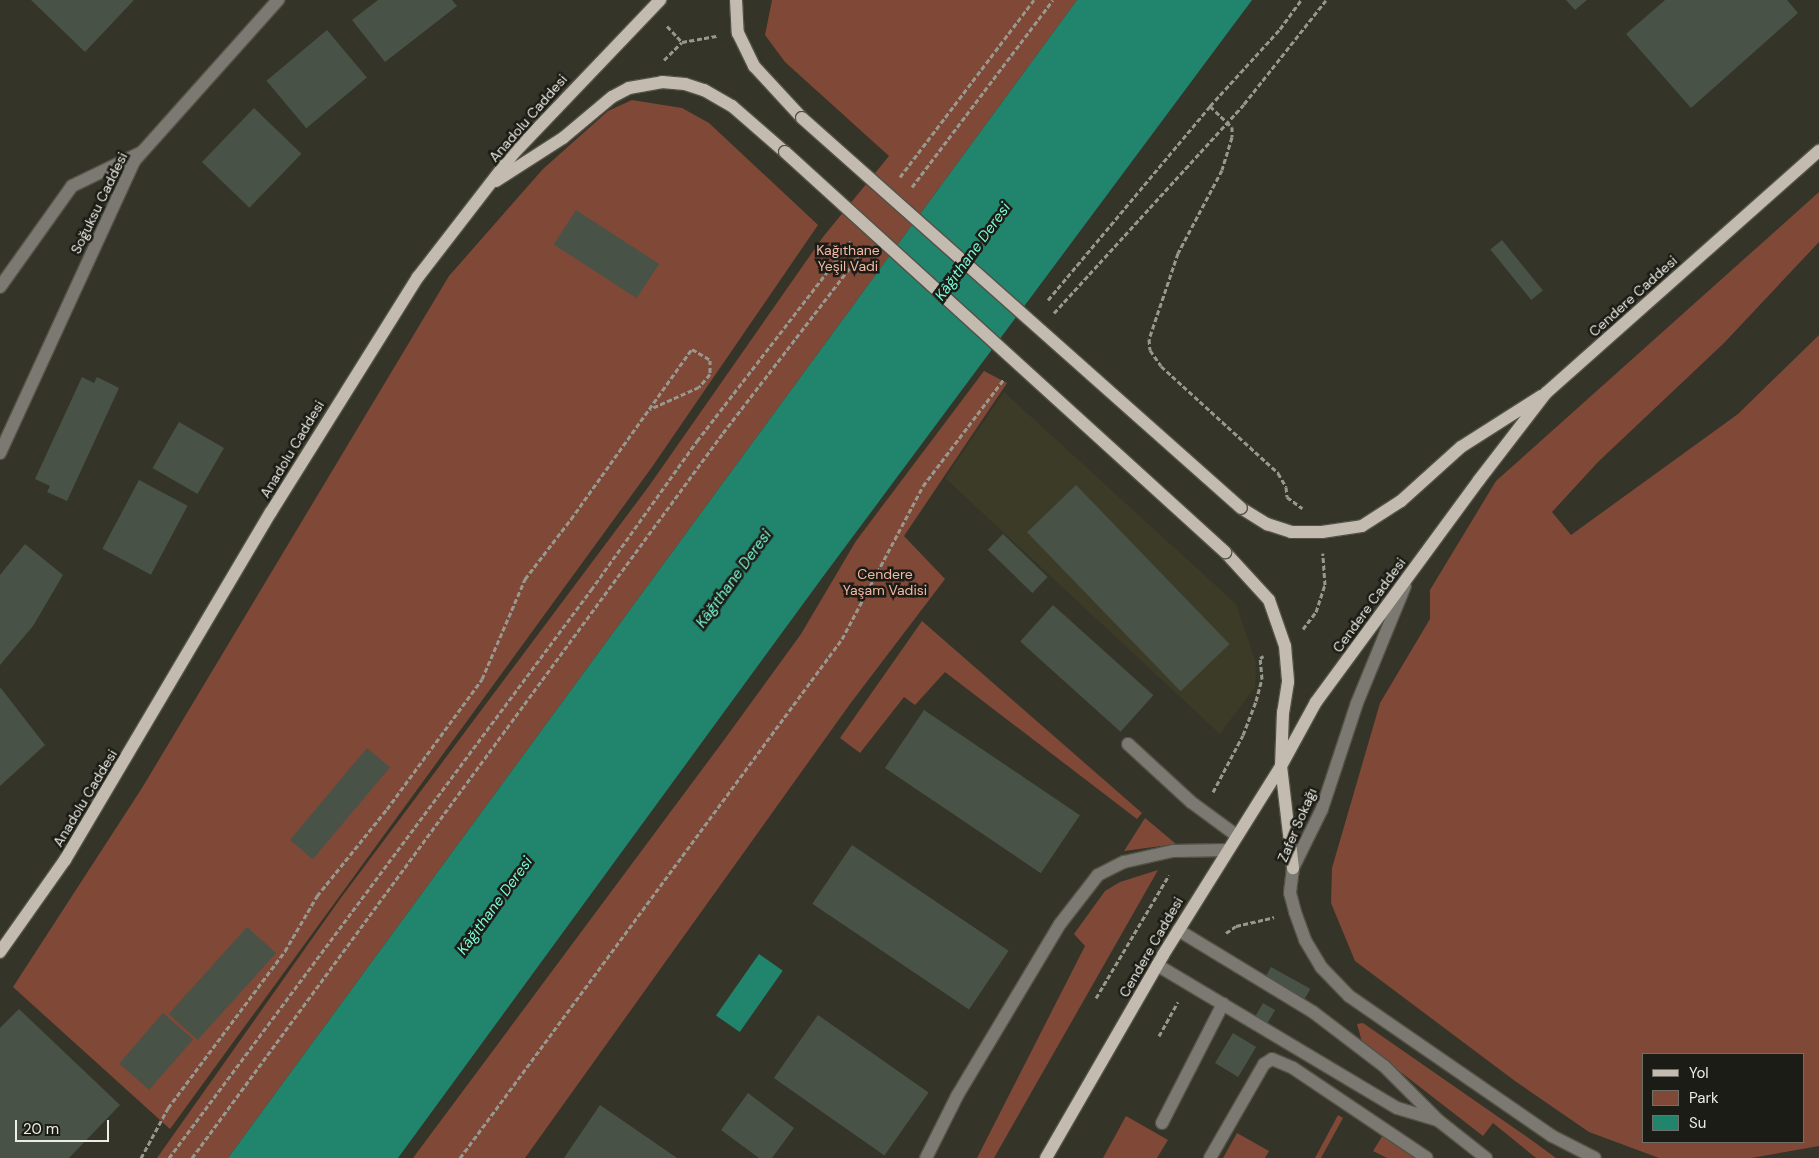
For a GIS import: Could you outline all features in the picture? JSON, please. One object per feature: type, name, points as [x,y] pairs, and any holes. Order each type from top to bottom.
[{"type":"main road","name":"Anadolu Caddesi","points":[[0,952],[65,860],[381,333],[418,277],[494,182],[512,154],[660,0]]},
{"type":"main road","points":[[736,0],[738,33],[754,66],[802,118],[1241,508],[1267,524],[1291,532],[1322,532],[1362,526],[1384,514],[1460,447],[1546,393]]},
{"type":"main road","points":[[494,182],[563,138],[612,97],[629,88],[662,82],[685,84],[704,90],[732,106],[785,152],[1253,579],[1268,600],[1285,646],[1288,682],[1283,712],[1281,766],[1293,868]]},
{"type":"main road","name":"Cendere Caddesi","points":[[1046,1158],[1157,965],[1236,835],[1281,766],[1316,702],[1546,393],[1819,151]]},
{"type":"street","name":"Soğuksu Caddesi","points":[[0,453],[57,324],[135,160],[278,0]]},
{"type":"street","points":[[0,287],[72,186],[143,151]]},
{"type":"street","name":"Zafer Sokağı","points":[[1408,577],[1373,661],[1322,809],[1293,868],[1290,893],[1305,940],[1321,966],[1349,996],[1552,1136],[1595,1158]]},
{"type":"street","points":[[1128,744],[1191,802],[1236,835]]},
{"type":"street","points":[[926,1158],[957,1096],[1060,924],[1098,875],[1124,862],[1173,851],[1227,850]]},
{"type":"street","points":[[1178,930],[1313,1012],[1384,1066],[1440,1121],[1486,1158]]},
{"type":"street","points":[[1157,965],[1397,1108],[1440,1121]]},
{"type":"street","points":[[1162,1123],[1222,1004]]},
{"type":"street","points":[[1210,1158],[1264,1064],[1272,1059],[1293,1068],[1427,1158]]},
{"type":"path","points":[[899,179],[1034,0]]},
{"type":"path","points":[[910,190],[1053,0]]},
{"type":"path","points":[[1048,300],[1210,106],[1280,29],[1301,0]]},
{"type":"path","points":[[1050,319],[1228,122],[1326,0]]},
{"type":"path","points":[[682,42],[738,33]]},
{"type":"path","points":[[1210,106],[1228,122],[1232,137],[1222,170],[1178,253],[1149,340],[1150,350],[1161,366],[1278,474],[1286,487],[1287,498],[1318,519],[1322,532],[1325,585],[1316,612],[1285,646]]},
{"type":"path","points":[[169,1158],[591,590],[697,441],[857,233]]},
{"type":"path","points":[[192,1158],[722,433],[863,250]]},
{"type":"path","points":[[141,1158],[168,1108],[285,951],[317,896],[387,809],[482,678],[525,578],[692,349],[710,360],[710,374],[699,387],[650,409]]},
{"type":"path","points":[[460,1158],[842,639],[923,486],[1007,375]]},
{"type":"path","points":[[1221,937],[1236,926],[1272,918]]},
{"type":"shaded area","points":[[1004,392],[1236,604],[1256,663],[1255,687],[1220,734],[945,478]]},
{"type":"green space","name":"Kağıthane Yeşil Vadi","points":[[772,0],[1077,0],[228,1158],[157,1158],[340,899],[649,486],[823,237],[889,156],[785,62],[765,35]]},
{"type":"green space","points":[[632,100],[682,108],[709,123],[818,225],[652,467],[170,1129],[13,987],[142,788],[449,276],[543,169],[608,111]]},
{"type":"green space","points":[[1819,192],[1819,242],[1724,343],[1598,462],[1552,512],[1571,535],[1738,414],[1819,335],[1819,1146],[1751,1158],[1659,1158],[1589,1132],[1515,1081],[1355,961],[1331,903],[1332,868],[1380,703],[1430,619],[1430,590],[1496,481]]},
{"type":"green space","name":"Cendere Yaşam Vadisi","points":[[984,371],[1007,383],[904,536],[945,579],[850,704],[525,1158],[413,1158],[801,634],[856,541]]},
{"type":"green space","points":[[922,621],[1142,813],[1137,819],[945,672],[915,705],[904,697],[860,753],[840,738]]},
{"type":"green space","points":[[1145,818],[1176,844],[1124,851]]},
{"type":"green space","points":[[1158,870],[994,1158],[977,1158],[1085,946],[1074,934],[1105,891],[1120,882]]},
{"type":"green space","points":[[1363,1023],[1556,1158],[1536,1158],[1493,1123],[1483,1136],[1362,1042],[1357,1024]]},
{"type":"green space","points":[[1338,1115],[1343,1118],[1321,1158],[1315,1158]]},
{"type":"green space","points":[[1126,1116],[1168,1140],[1157,1158],[1103,1158]]},
{"type":"green space","points":[[1237,1133],[1269,1151],[1265,1158],[1223,1158]]},
{"type":"green space","points":[[1383,1135],[1415,1158],[1387,1158],[1373,1151]]},
{"type":"water","name":"Kâğıthane Deresi","points":[[1077,0],[1252,0],[822,578],[398,1158],[228,1158]]},
{"type":"water","points":[[759,954],[783,971],[740,1032],[716,1015]]},
{"type":"building","points":[[31,0],[134,0],[85,52]]},
{"type":"building","points":[[378,0],[452,0],[457,6],[385,62],[352,20]]},
{"type":"building","points":[[1566,0],[1587,0],[1575,10]]},
{"type":"building","points":[[1665,0],[1787,0],[1798,13],[1691,108],[1626,34]]},
{"type":"building","points":[[327,30],[367,77],[306,128],[266,81]]},
{"type":"building","points":[[254,108],[301,154],[249,208],[202,162]]},
{"type":"building","points":[[576,210],[659,264],[637,298],[554,244]]},
{"type":"building","points":[[1502,240],[1543,291],[1531,300],[1490,249]]},
{"type":"building","points":[[82,377],[94,383],[97,377],[119,388],[67,501],[47,492],[50,486],[35,479]]},
{"type":"building","points":[[179,422],[224,448],[198,494],[152,468]]},
{"type":"building","points":[[139,480],[188,506],[151,575],[102,549]]},
{"type":"building","points":[[1076,485],[1230,644],[1181,691],[1027,532]]},
{"type":"building","points":[[1003,534],[1048,577],[1032,593],[988,550]]},
{"type":"building","points":[[25,544],[63,575],[33,626],[0,665],[0,575]]},
{"type":"building","points":[[1053,605],[1153,695],[1121,732],[1020,641]]},
{"type":"building","points":[[0,687],[45,745],[0,786]]},
{"type":"building","points":[[924,710],[1080,815],[1041,873],[885,768]]},
{"type":"building","points":[[367,748],[390,767],[313,859],[290,840]]},
{"type":"building","points":[[852,845],[1009,951],[969,1010],[812,904]]},
{"type":"building","points":[[247,927],[276,953],[198,1040],[169,1014]]},
{"type":"building","points":[[1271,967],[1310,989],[1304,1000],[1265,978]]},
{"type":"building","points":[[1263,1003],[1275,1010],[1268,1023],[1256,1016]]},
{"type":"building","points":[[19,1009],[120,1105],[69,1158],[0,1158],[0,1028]]},
{"type":"building","points":[[163,1013],[193,1039],[149,1090],[119,1064]]},
{"type":"building","points":[[818,1015],[929,1092],[884,1156],[774,1078]]},
{"type":"building","points":[[1233,1033],[1256,1047],[1238,1077],[1215,1063]]},
{"type":"building","points":[[748,1093],[794,1128],[772,1158],[759,1158],[721,1130]]},
{"type":"building","points":[[600,1105],[677,1158],[564,1158]]}]
